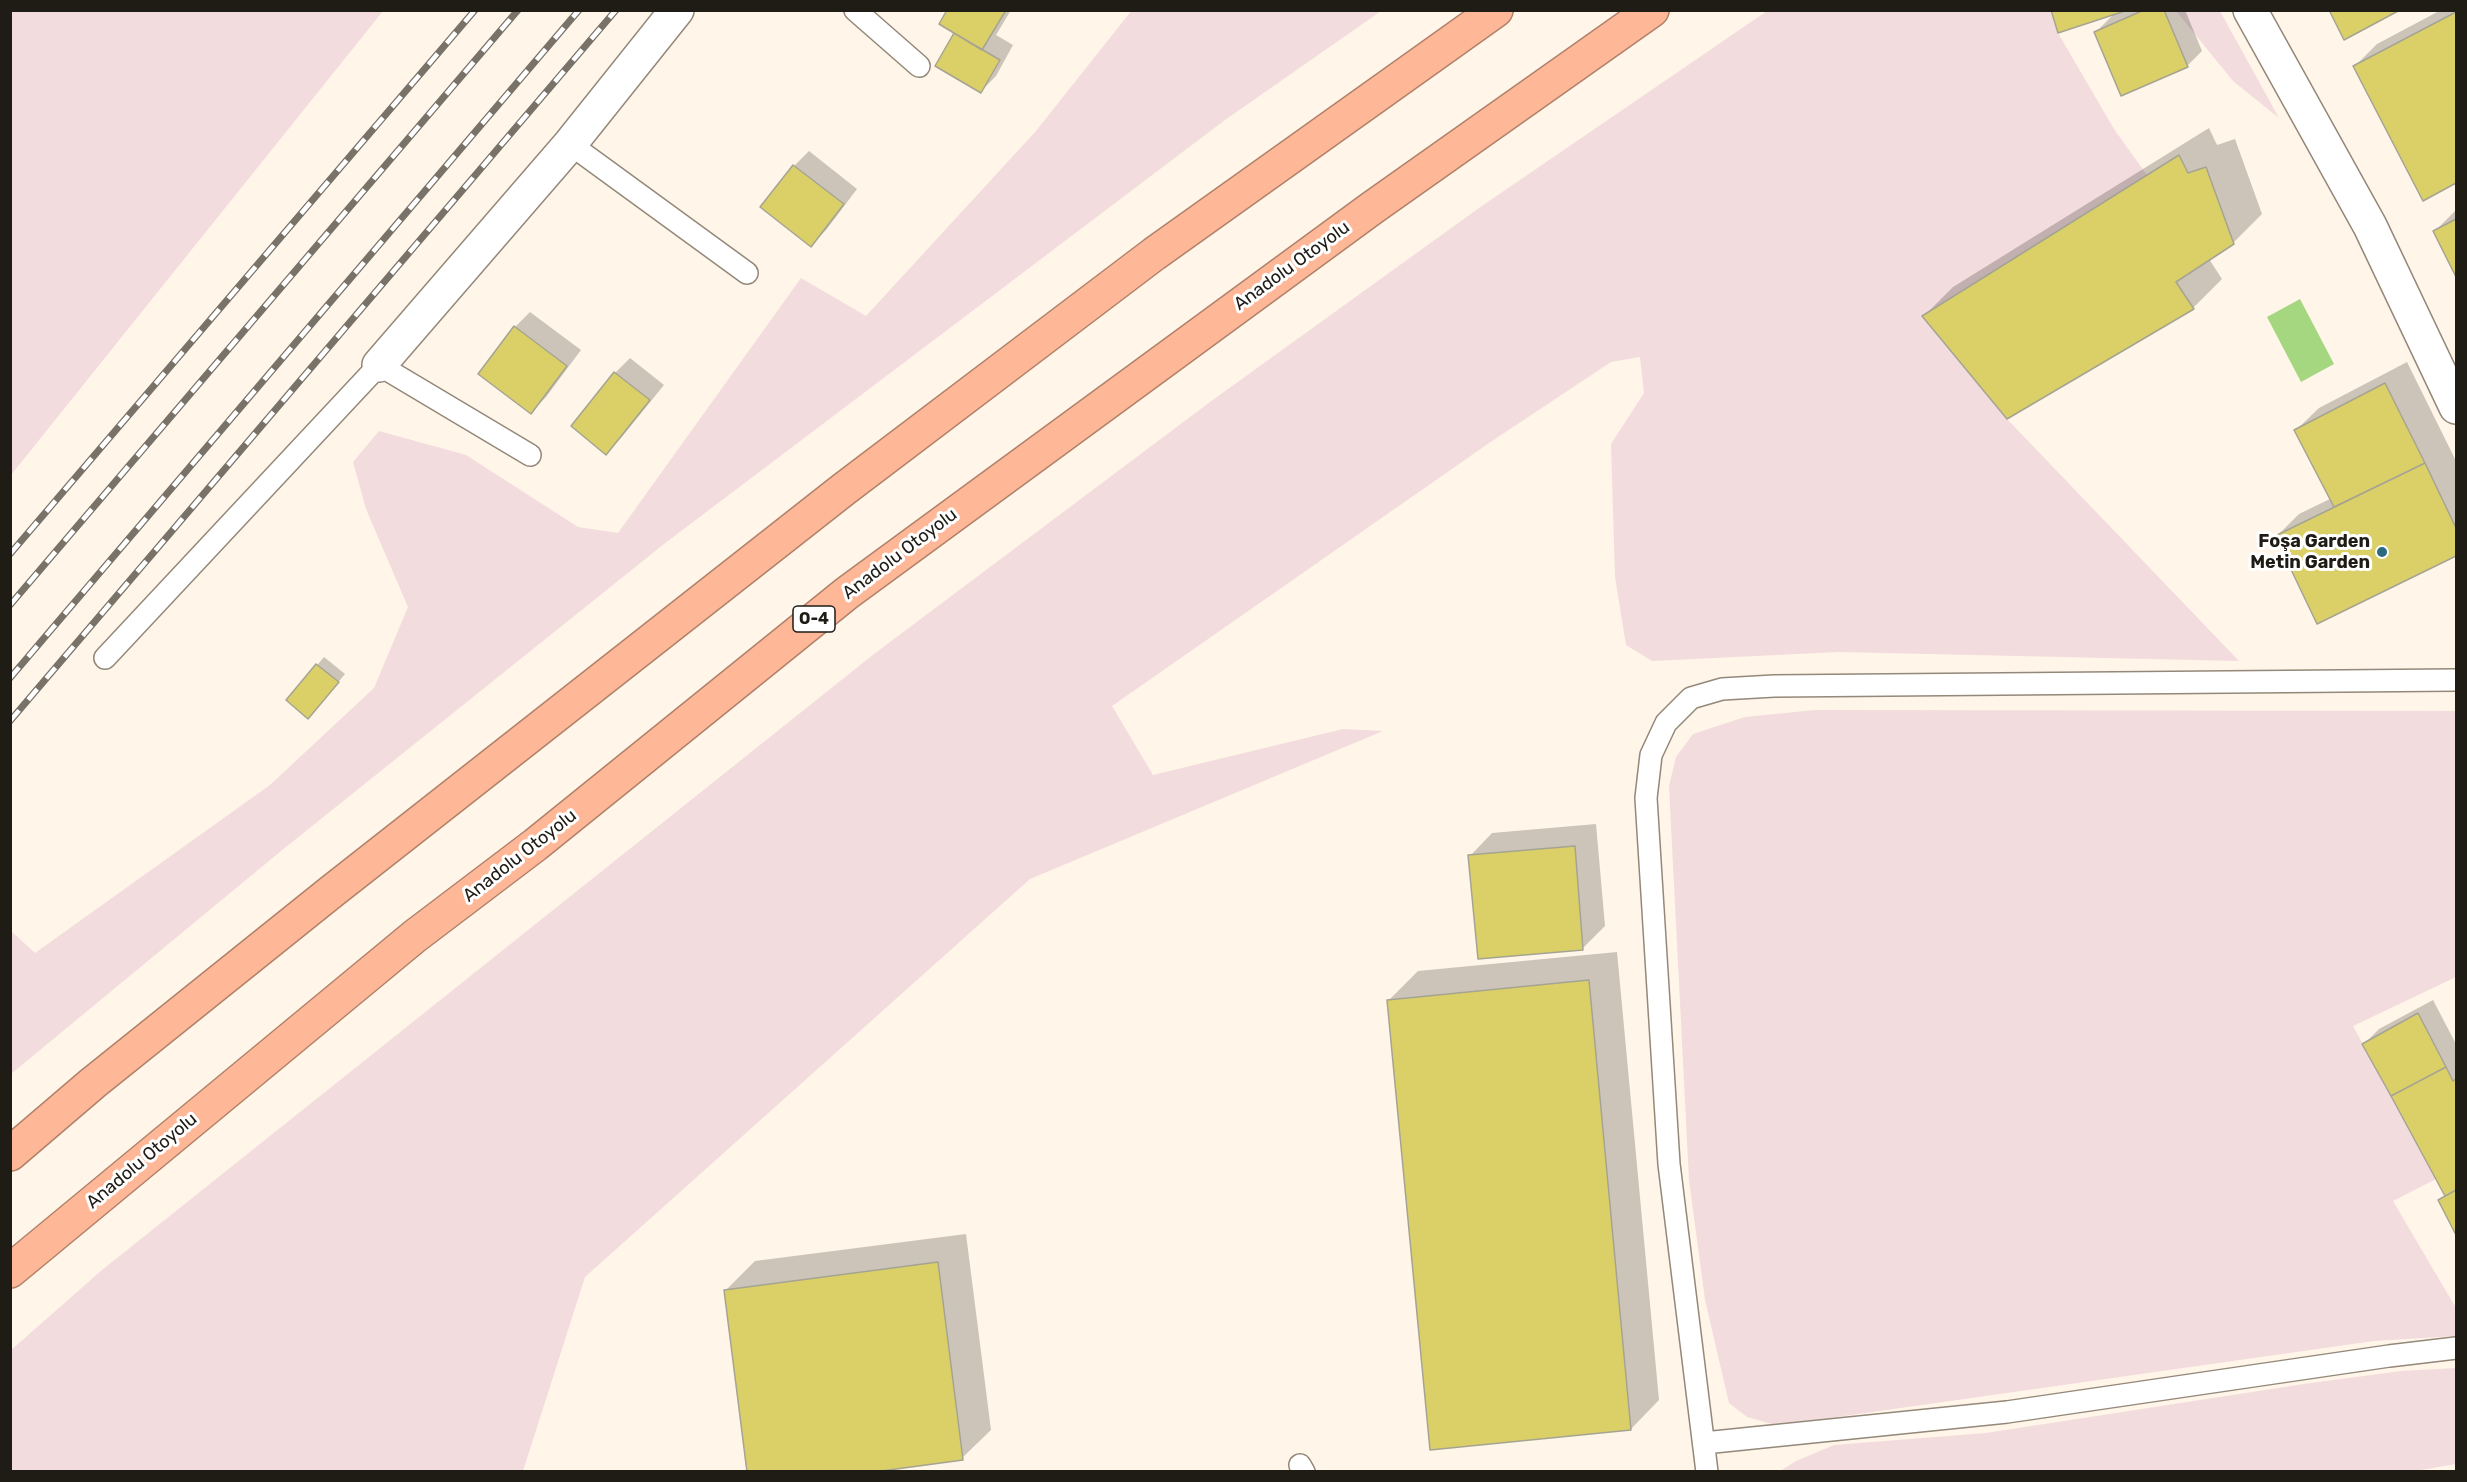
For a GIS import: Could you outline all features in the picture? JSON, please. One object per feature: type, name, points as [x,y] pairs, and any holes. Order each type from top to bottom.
[{"type":"highway","points":[[10,1154],[93,1083],[313,906],[844,489],[1154,254],[1496,10]]},
{"type":"highway","name":"Anadolu Otoyolu","points":[[10,1271],[415,936],[535,845],[847,593],[1372,208],[1652,10]]},
{"type":"street","points":[[379,365],[570,144],[677,10]]},
{"type":"street","points":[[2250,10],[2370,226],[2457,407]]},
{"type":"lane","points":[[855,10],[919,66]]},
{"type":"lane","points":[[570,144],[747,273]]},
{"type":"lane","points":[[105,658],[379,365],[530,455]]},
{"type":"lane","points":[[1707,1472],[1669,1164],[1646,798],[1651,755],[1666,723],[1691,698],[1733,688],[2457,680]]},
{"type":"lane","points":[[1704,1443],[2007,1412],[2457,1348]]},
{"type":"shaded area","points":[[1132,10],[1381,11],[1225,120],[664,544],[281,851],[11,1074],[11,931],[35,953],[270,785],[374,688],[408,607],[366,509],[353,462],[379,431],[466,455],[578,527],[618,533],[801,278],[866,316],[1036,131]]},
{"type":"shaded area","points":[[10,11],[383,11],[11,475]]},
{"type":"shaded area","points":[[1767,11],[2051,11],[2058,33],[2114,129],[2147,175],[1923,316],[2007,419],[2239,661],[1839,652],[1652,661],[1626,645],[1615,577],[1611,444],[1644,393],[1640,357],[1611,362],[1492,441],[1112,706],[1153,775],[1343,729],[1383,731],[1030,879],[585,1277],[523,1471],[11,1471],[10,1351],[102,1270],[874,654],[1210,402],[1479,208]]},
{"type":"shaded area","points":[[2176,11],[2220,11],[2279,118],[2233,81]]},
{"type":"shaded area","points":[[2300,299],[2334,364],[2301,382],[2267,317]]},
{"type":"shaded area","points":[[1815,710],[2456,711],[2456,977],[2353,1026],[2436,1179],[2393,1201],[2456,1308],[2456,1336],[2374,1341],[1830,1418],[1772,1424],[1747,1417],[1729,1403],[1705,1300],[1689,1180],[1669,786],[1676,757],[1693,734],[1745,717]]},
{"type":"shaded area","points":[[2456,1368],[2456,1464],[2415,1471],[1780,1471],[1796,1461],[1834,1445],[1986,1433],[2304,1384],[2401,1371]]},
{"type":"building","points":[[947,10],[1006,10],[982,50],[939,24]]},
{"type":"building","points":[[2051,10],[2128,10],[2058,33]]},
{"type":"building","points":[[2144,10],[2164,10],[2188,67],[2121,96],[2094,32]]},
{"type":"building","points":[[2329,10],[2400,10],[2344,40]]},
{"type":"building","points":[[2456,12],[2456,183],[2423,201],[2353,66]]},
{"type":"building","points":[[954,33],[1000,60],[981,93],[935,66]]},
{"type":"building","points":[[2179,155],[2188,173],[2206,167],[2234,244],[2176,282],[2194,309],[2007,419],[1922,316]]},
{"type":"building","points":[[793,165],[844,204],[811,247],[760,207]]},
{"type":"building","points":[[2456,219],[2456,277],[2433,231]]},
{"type":"building","points":[[514,326],[567,366],[531,414],[478,374]]},
{"type":"building","points":[[614,372],[650,400],[606,455],[571,426]]},
{"type":"building","points":[[2385,383],[2425,463],[2334,507],[2294,430]]},
{"type":"building","points":[[2425,463],[2456,528],[2456,556],[2317,624],[2275,536]]},
{"type":"building","points":[[316,664],[339,682],[308,719],[286,700]]},
{"type":"building","points":[[1575,846],[1583,950],[1478,959],[1468,855]]},
{"type":"building","points":[[1589,980],[1631,1430],[1430,1450],[1387,1000]]},
{"type":"building","points":[[2418,1013],[2446,1067],[2391,1096],[2362,1044]]},
{"type":"building","points":[[2446,1067],[2453,1081],[2456,1079],[2456,1190],[2445,1196],[2391,1096]]},
{"type":"building","points":[[2456,1190],[2456,1235],[2438,1200]]},
{"type":"building","points":[[938,1262],[963,1460],[874,1472],[747,1472],[724,1290]]},
{"type":"railway","points":[[10,554],[475,10]]},
{"type":"railway","points":[[10,605],[518,10]]},
{"type":"railway","points":[[10,678],[579,10]]},
{"type":"railway","points":[[10,721],[616,10]]},
{"type":"place","name":"Foşa Garden Metin Garden","points":[[2382,552]]}]
